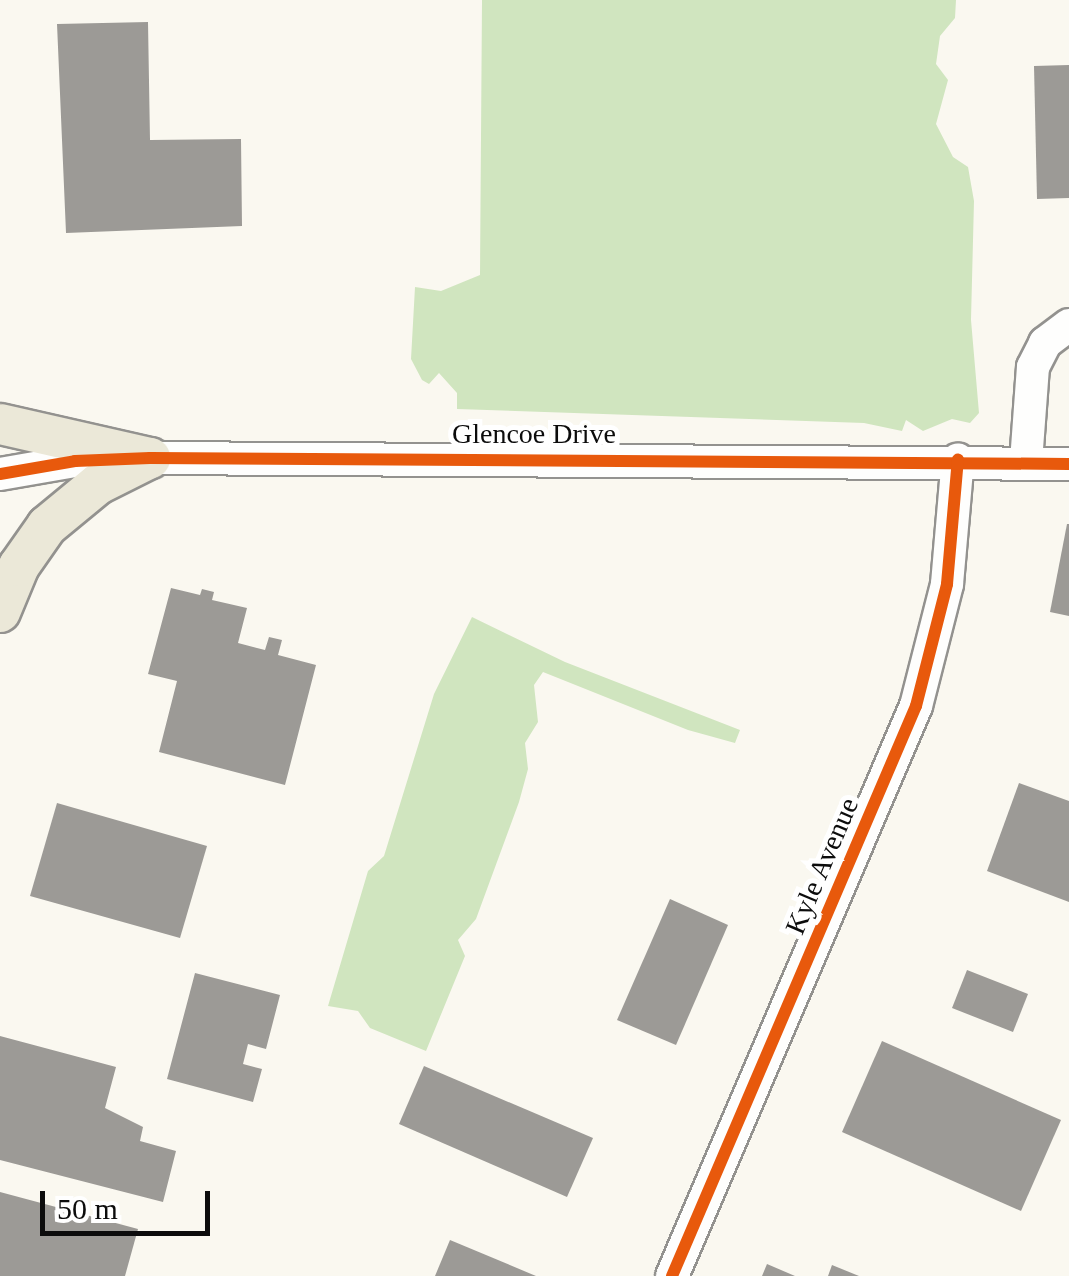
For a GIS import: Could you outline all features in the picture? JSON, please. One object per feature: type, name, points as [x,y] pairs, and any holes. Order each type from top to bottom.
[{"type":"main road","points":[[0,424],[150,458]]},
{"type":"main road","points":[[0,612],[27,551],[58,514],[150,458]]},
{"type":"street","points":[[1026,462],[1034,366],[1045,344],[1069,326]]},
{"type":"street","name":"Glencoe Drive","points":[[0,474],[150,458],[958,459],[1069,464]]},
{"type":"street","name":"Kyle Avenue","points":[[672,1276],[916,706],[947,584],[958,459]]},
{"type":"green space","points":[[482,0],[956,0],[955,18],[940,36],[936,64],[948,80],[936,124],[953,157],[968,167],[974,201],[971,320],[979,413],[970,423],[952,419],[923,431],[906,420],[902,431],[864,423],[457,409],[457,393],[439,373],[429,384],[422,380],[411,359],[415,287],[441,291],[480,275]]},
{"type":"green space","points":[[472,617],[565,662],[740,730],[735,743],[688,730],[543,672],[534,685],[538,722],[525,743],[528,769],[519,802],[476,919],[458,940],[465,956],[426,1051],[370,1028],[358,1011],[328,1006],[368,871],[384,856],[434,694]]},
{"type":"building","points":[[148,22],[150,140],[241,139],[242,226],[66,233],[57,24]]},
{"type":"building","points":[[1069,65],[1069,198],[1037,199],[1034,66]]},
{"type":"building","points":[[1069,524],[1069,616],[1050,612]]},
{"type":"building","points":[[171,588],[200,595],[202,589],[214,592],[212,600],[247,608],[238,643],[265,650],[269,637],[282,640],[278,655],[316,665],[285,785],[159,752],[177,681],[148,674]]},
{"type":"building","points":[[1019,783],[1069,801],[1069,902],[987,871]]},
{"type":"building","points":[[57,803],[207,846],[180,938],[30,896]]},
{"type":"building","points":[[670,899],[728,925],[676,1045],[617,1020]]},
{"type":"building","points":[[967,970],[1028,994],[1013,1032],[952,1008]]},
{"type":"building","points":[[195,973],[280,995],[266,1049],[248,1044],[243,1064],[262,1069],[253,1102],[167,1079]]},
{"type":"building","points":[[0,1036],[116,1067],[105,1108],[143,1127],[140,1141],[176,1151],[163,1202],[0,1160]]},
{"type":"building","points":[[882,1041],[1061,1120],[1021,1211],[842,1132]]},
{"type":"building","points":[[424,1066],[593,1138],[567,1197],[399,1124]]},
{"type":"building","points":[[0,1192],[138,1229],[125,1276],[0,1276]]},
{"type":"building","points":[[450,1240],[536,1276],[435,1276]]},
{"type":"building","points":[[767,1264],[795,1276],[762,1276]]},
{"type":"building","points":[[832,1265],[859,1276],[828,1276]]},
{"type":"cycle path","points":[[0,474],[75,461],[150,458],[1069,464]]},
{"type":"cycle path","points":[[672,1276],[916,706],[947,584],[958,459]]}]
